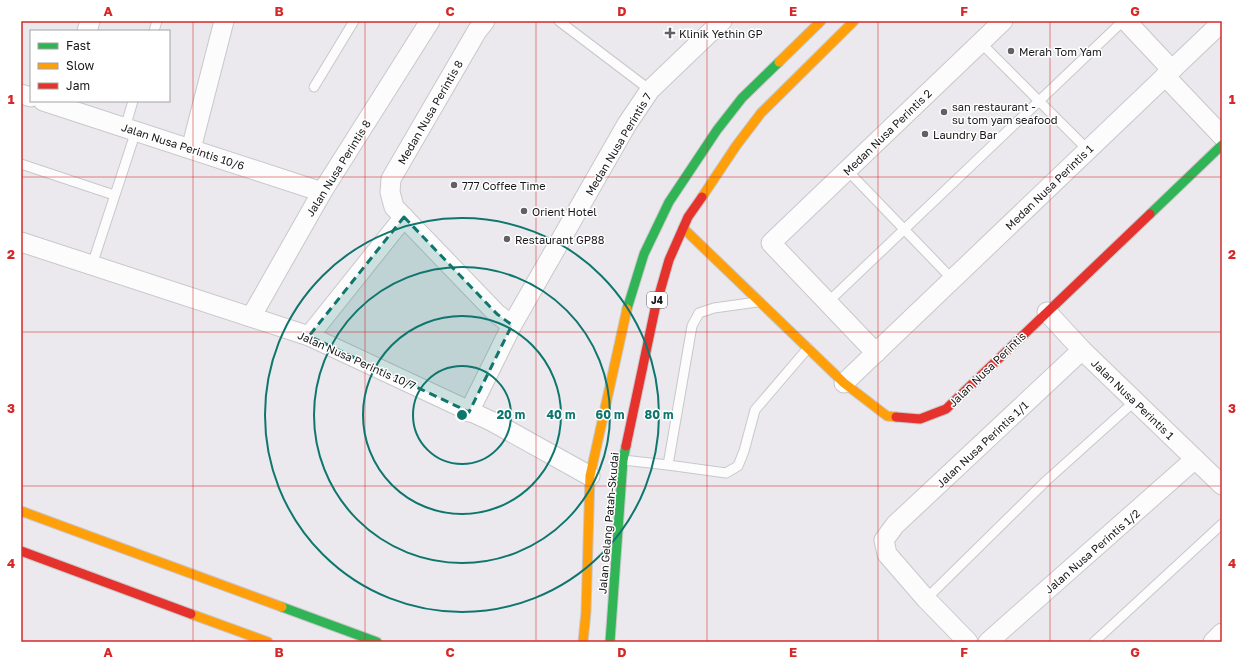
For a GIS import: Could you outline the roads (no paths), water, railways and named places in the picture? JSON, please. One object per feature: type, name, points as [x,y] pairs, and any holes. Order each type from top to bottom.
[{"type":"main road","name":"Jalan Gelang Patah-Skudai","points":[[584,642],[590,476],[626,311],[644,254],[669,202],[718,130],[742,98],[822,21]]},
{"type":"main road","name":"Jalan Gelang Patah-Skudai","points":[[610,642],[623,460],[655,308],[670,260],[688,217],[731,153],[761,113],[854,21]]},
{"type":"main road","name":"Jalan Nusa Perintis","points":[[683,228],[844,383],[887,416],[920,419],[946,409],[1222,145]]},
{"type":"main road","points":[[21,510],[377,642]]},
{"type":"main road","points":[[21,551],[268,642]]},
{"type":"main road","points":[[573,642],[585,626]]},
{"type":"street","points":[[191,149],[224,21]]},
{"type":"street","name":"Jalan Nusa Perintis 8","points":[[251,317],[322,192],[430,21]]},
{"type":"street","name":"Medan Nusa Perintis 8","points":[[399,212],[390,192],[391,179],[477,31],[485,21]]},
{"type":"street","name":"Medan Nusa Perintis 7","points":[[512,325],[627,124],[650,90],[722,21]]},
{"type":"street","name":"Medan Nusa Perintis 2","points":[[828,302],[771,243],[1003,21]]},
{"type":"street","points":[[1124,21],[1222,136]]},
{"type":"street","name":"Medan Nusa Perintis 1","points":[[876,352],[1222,22]]},
{"type":"street","name":"Jalan Nusa Perintis 10/6","points":[[50,102],[69,105],[131,129],[322,192]]},
{"type":"street","points":[[309,336],[399,212],[497,314],[512,325],[470,412]]},
{"type":"street","name":"Jalan Nusa Perintis 10/7","points":[[21,242],[309,336],[493,422],[590,476]]},
{"type":"street","points":[[828,302],[876,352],[844,383]]},
{"type":"street","name":"Jalan Nusa Perintis 1","points":[[1047,312],[1082,350],[1222,485]]},
{"type":"street","name":"Jalan Nusa Perintis 1/1","points":[[926,599],[887,554],[884,540],[895,525],[1082,350]]},
{"type":"street","name":"Jalan Nusa Perintis 1/2","points":[[988,642],[1195,459]]},
{"type":"street","points":[[926,599],[968,642]]},
{"type":"street","points":[[1213,642],[1222,633]]},
{"type":"lane","points":[[314,87],[354,21]]},
{"type":"lane","points":[[559,21],[650,90]]},
{"type":"lane","points":[[828,302],[1124,21]]},
{"type":"lane","points":[[980,42],[1088,150]]},
{"type":"lane","points":[[92,265],[114,195],[131,129],[133,102]]},
{"type":"lane","points":[[21,164],[114,195]]},
{"type":"lane","points":[[847,170],[953,280]]},
{"type":"lane","points":[[668,466],[692,326],[699,313],[714,308],[760,302]]},
{"type":"lane","points":[[623,460],[726,473],[738,466],[744,451],[755,410],[808,348]]},
{"type":"lane","points":[[926,599],[1046,481],[1135,401]]},
{"type":"lane","points":[[1094,642],[1222,524]]},
{"type":"place","name":"Klinik Yethin GP","points":[[670,33]]},
{"type":"place","name":"Merah Tom Yam","points":[[1011,51]]},
{"type":"place","name":"san restaurant - su tom yam seafood","points":[[944,112]]},
{"type":"place","name":"Laundry Bar","points":[[925,134]]},
{"type":"place","name":"777 Coffee Time","points":[[454,185]]},
{"type":"place","name":"Orient Hotel","points":[[524,211]]},
{"type":"place","name":"Restaurant GP88","points":[[507,239]]}]
